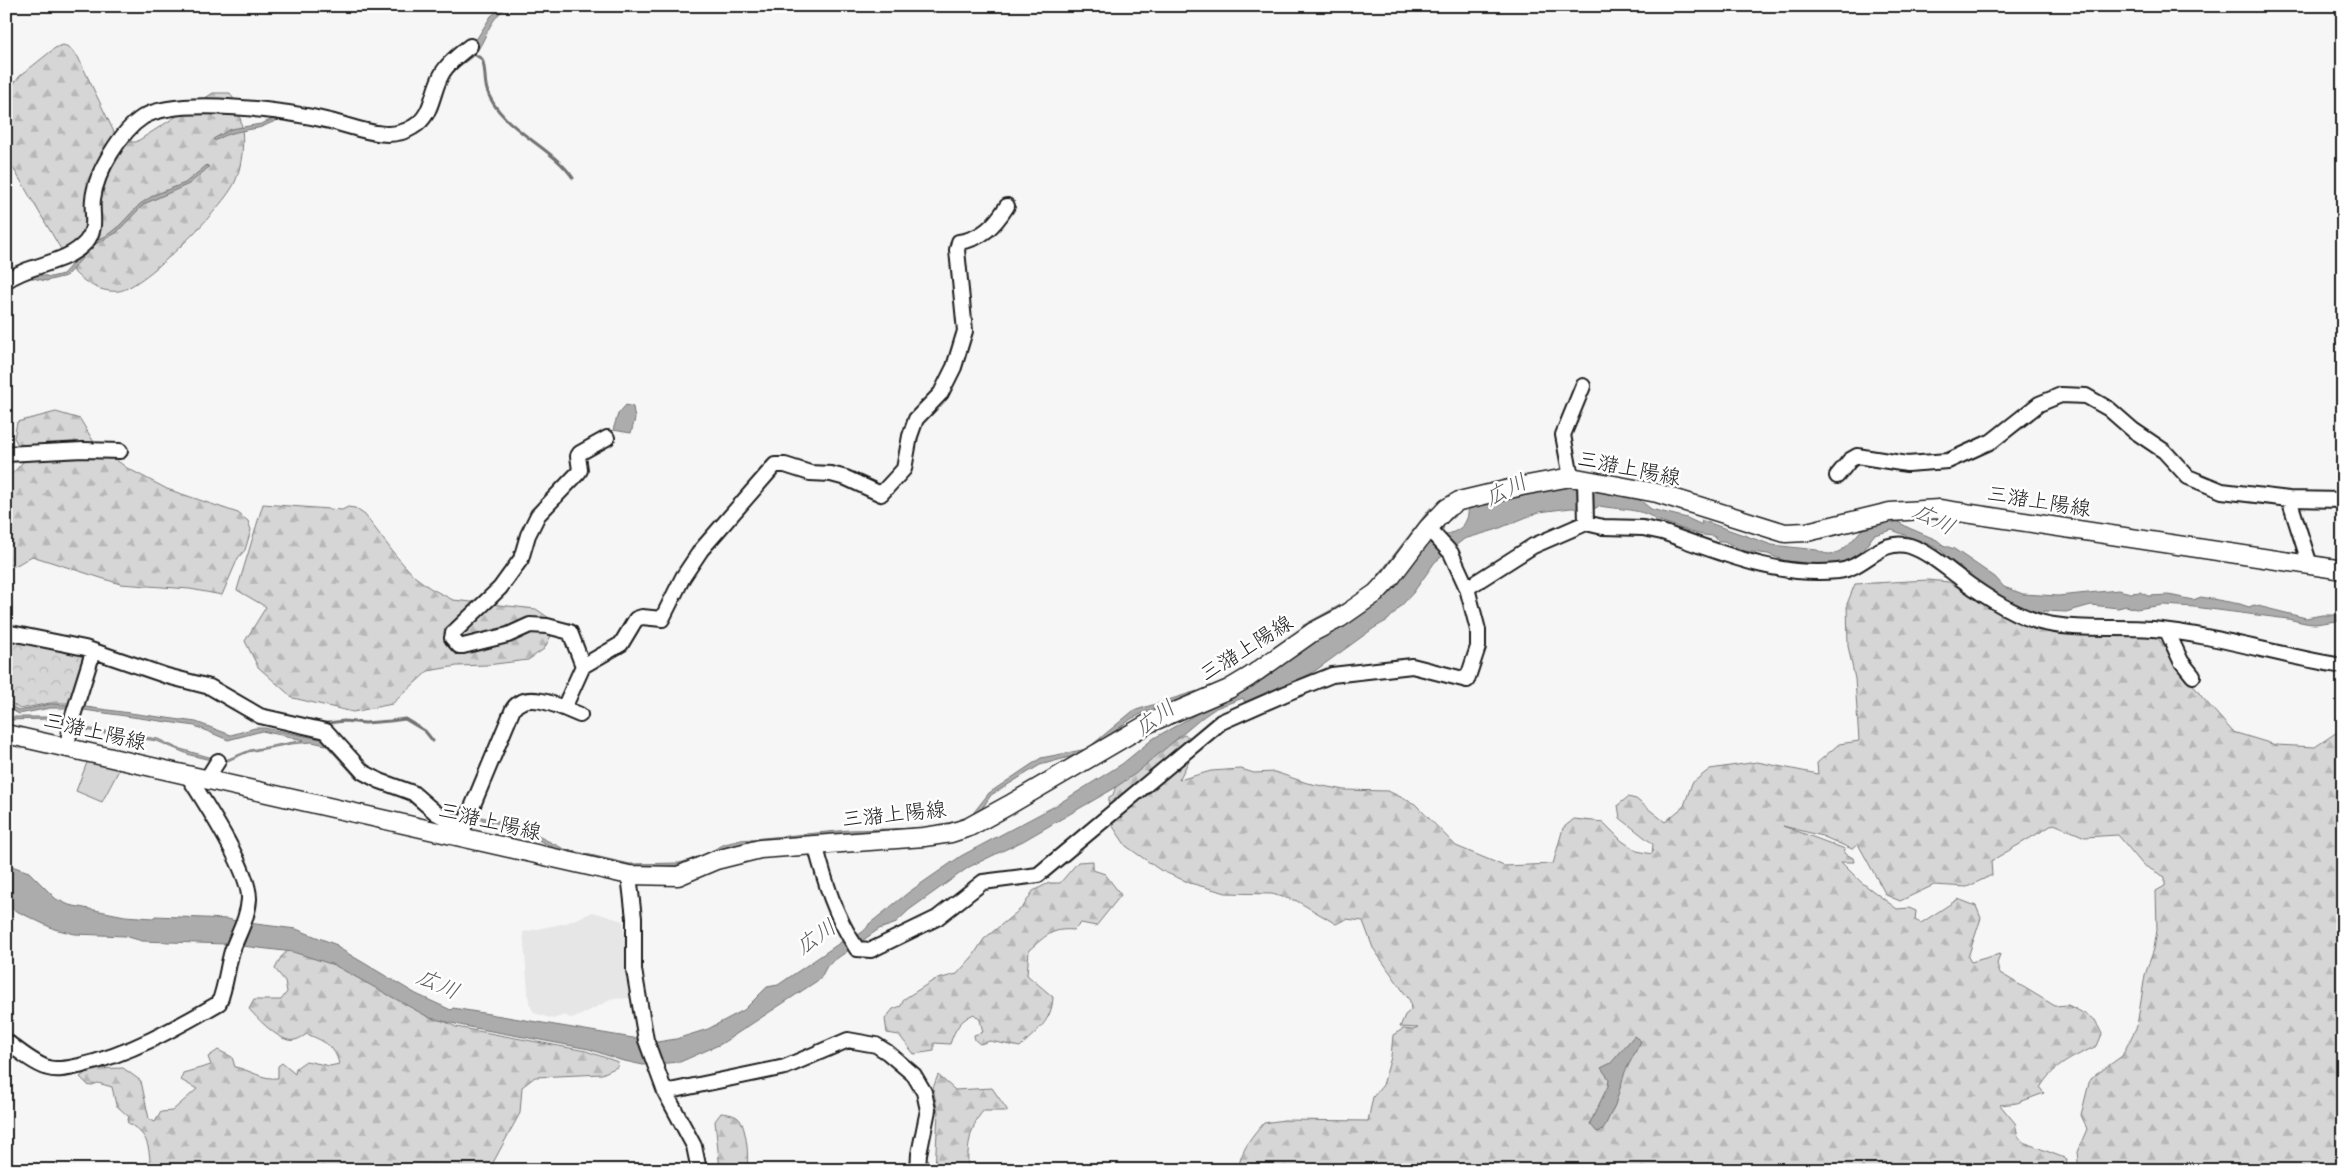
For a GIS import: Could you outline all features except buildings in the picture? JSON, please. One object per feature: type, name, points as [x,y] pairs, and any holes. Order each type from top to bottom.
[{"type":"main road","name":"三潴上陽線","points":[[6,734],[206,780],[465,826],[629,874],[678,876],[716,860],[760,849],[924,837],[951,833],[977,822],[1149,723],[1229,690],[1312,632],[1356,608],[1376,593],[1391,577],[1447,508],[1459,501],[1522,486],[1580,481],[1658,493],[1785,533],[1807,532],[1890,512],[1939,510],[2343,570]]},
{"type":"street","points":[[6,281],[15,275],[73,254],[88,240],[95,222],[93,199],[102,166],[122,137],[143,117],[169,108],[247,108],[289,113],[381,134],[401,133],[415,127],[431,108],[443,71],[470,46]]},
{"type":"street","points":[[564,708],[583,666],[620,644],[636,619],[642,617],[662,618],[683,577],[701,550],[775,465],[785,465],[810,473],[831,474],[846,478],[881,494],[904,469],[908,456],[910,436],[916,419],[947,384],[965,331],[957,250],[959,242],[978,237],[990,229],[1006,206]]},
{"type":"street","points":[[1583,386],[1563,435],[1580,481],[1586,517]]},
{"type":"street","points":[[1837,476],[1850,460],[1857,456],[1907,464],[1948,461],[1992,441],[2039,404],[2061,395],[2086,396],[2108,409],[2133,430],[2164,451],[2188,477],[2222,491],[2288,499],[2343,500]]},
{"type":"street","points":[[583,666],[570,632],[547,626],[530,625],[508,635],[463,646],[459,646],[452,638],[453,633],[500,588],[516,566],[538,515],[580,470],[578,456],[580,453],[607,438]]},
{"type":"street","points":[[6,454],[83,450],[120,451]]},
{"type":"street","points":[[2288,499],[2310,565]]},
{"type":"street","points":[[1467,588],[1533,546],[1586,517]]},
{"type":"street","points":[[1586,517],[1603,526],[1643,528],[1662,532],[1774,568],[1818,572],[1852,568],[1885,545],[1910,546],[1937,561],[1991,599],[2044,623],[2167,631],[2343,666]]},
{"type":"street","points":[[816,844],[829,896],[848,935],[857,949],[871,950],[937,918],[983,882],[1038,875],[1221,722],[1254,707],[1332,675],[1412,666],[1467,680],[1478,647],[1478,630],[1467,588],[1451,553],[1430,531]]},
{"type":"street","points":[[2167,631],[2181,661],[2193,676]]},
{"type":"street","points":[[6,632],[85,648],[167,676],[210,686],[260,716],[326,730],[363,772],[380,781],[413,793],[428,807],[465,826],[512,709],[518,701],[527,698],[580,714]]},
{"type":"street","points":[[67,748],[71,722],[93,652]]},
{"type":"street","points":[[206,780],[218,761]]},
{"type":"street","points":[[6,1042],[34,1062],[50,1069],[65,1069],[121,1053],[159,1037],[219,1003],[233,950],[245,919],[249,899],[246,880],[214,817],[188,776]]},
{"type":"street","points":[[629,874],[634,918],[634,970],[646,1040],[665,1092],[694,1146],[699,1170]]},
{"type":"street","points":[[665,1092],[785,1067],[832,1045],[848,1040],[876,1045],[888,1052],[914,1075],[924,1092],[928,1110],[919,1154],[918,1170]]},
{"type":"street","points":[[6,1168],[10,1170]]},
{"type":"shaded area","points":[[504,6],[509,6],[496,17],[479,49],[456,69],[445,84],[434,110],[424,126],[406,138],[393,141],[378,140],[297,119],[283,119],[258,128],[230,134],[215,141],[213,139],[231,129],[261,124],[283,115],[407,134],[445,76],[474,43],[491,16]]},
{"type":"shaded area","points":[[207,165],[209,167],[189,184],[144,204],[116,233],[94,245],[66,276],[46,281],[28,277],[30,273],[51,277],[63,274],[92,242],[106,236],[119,226],[140,204],[154,195],[185,183]]},
{"type":"shaded area","points":[[626,405],[633,407],[635,419],[631,433],[613,430],[618,414]]},
{"type":"shaded area","points":[[1569,485],[1636,497],[1651,509],[1687,518],[1700,524],[1702,524],[1701,520],[1772,545],[1817,550],[1826,554],[1833,554],[1847,546],[1868,524],[1891,518],[1954,549],[1995,577],[2004,587],[2023,594],[2058,596],[2118,590],[2131,593],[2140,592],[2148,596],[2169,595],[2193,600],[2201,597],[2249,607],[2254,605],[2306,618],[2322,615],[2343,615],[2343,621],[2312,624],[2288,619],[2164,605],[2136,609],[2126,606],[2118,608],[2091,605],[2066,612],[2044,611],[2039,617],[1987,592],[1949,564],[1943,552],[1935,547],[1892,530],[1874,535],[1860,554],[1861,557],[1855,561],[1831,565],[1785,561],[1768,554],[1744,551],[1724,541],[1718,541],[1714,536],[1691,532],[1630,510],[1599,506],[1594,509],[1571,508],[1539,512],[1495,530],[1464,539],[1435,562],[1413,593],[1388,620],[1312,673],[1246,705],[1243,698],[1216,708],[1135,774],[1113,789],[1023,841],[969,867],[909,910],[894,924],[879,929],[827,966],[820,979],[721,1044],[680,1062],[643,1065],[620,1060],[589,1049],[430,1018],[334,965],[293,952],[225,944],[142,941],[125,936],[75,934],[54,929],[6,906],[6,864],[29,872],[56,899],[69,905],[125,916],[228,919],[296,929],[337,945],[337,947],[416,994],[451,1010],[453,1008],[657,1042],[676,1039],[708,1029],[744,1010],[767,987],[778,985],[847,938],[863,932],[869,924],[909,892],[961,856],[1055,806],[1122,764],[1154,738],[1188,719],[1331,628],[1357,618],[1383,594],[1451,512],[1455,516],[1444,525],[1442,533],[1444,535],[1449,534],[1462,526],[1467,518],[1468,507],[1462,504]]},
{"type":"shaded area","points":[[1197,691],[1198,694],[1151,709],[1131,719],[1088,752],[1040,765],[991,795],[976,818],[954,827],[854,833],[741,844],[726,847],[683,866],[626,867],[560,851],[513,827],[440,810],[454,827],[525,842],[524,845],[449,829],[428,817],[405,798],[371,786],[356,778],[326,745],[312,742],[291,744],[248,752],[223,763],[190,755],[157,741],[90,731],[49,719],[6,720],[6,718],[10,717],[50,717],[91,729],[158,739],[177,748],[223,761],[250,750],[304,740],[262,731],[228,740],[195,726],[70,708],[50,708],[19,714],[6,707],[6,702],[19,711],[50,704],[71,705],[196,722],[231,735],[255,728],[264,728],[321,739],[329,742],[359,775],[437,806],[518,826],[564,849],[630,864],[679,863],[697,858],[725,844],[741,840],[849,830],[923,828],[962,820],[971,816],[989,793],[1041,758],[1087,749],[1133,711]]},
{"type":"shaded area","points":[[593,912],[623,921],[632,998],[612,999],[579,1016],[570,1018],[565,1015],[553,1019],[534,1013],[529,1003],[523,932],[566,923]]},
{"type":"shaded area","points":[[1634,1036],[1641,1041],[1625,1072],[1615,1105],[1603,1130],[1597,1132],[1590,1124],[1608,1086],[1609,1079],[1601,1068],[1611,1063]]},
{"type":"green space","points":[[63,45],[69,47],[78,57],[114,132],[123,140],[136,142],[213,93],[230,93],[242,125],[243,137],[239,172],[228,193],[201,226],[183,244],[147,276],[119,291],[107,291],[95,287],[75,273],[6,156],[6,93],[20,76],[55,48]]},
{"type":"green space","points":[[56,412],[80,419],[95,444],[127,468],[167,489],[238,513],[248,521],[251,530],[245,550],[238,558],[222,595],[190,589],[120,584],[32,556],[15,566],[6,564],[6,499],[9,497],[9,477],[26,459],[14,438],[17,422]]},
{"type":"green space","points":[[263,504],[342,510],[348,507],[355,508],[365,515],[396,556],[414,576],[430,588],[453,600],[536,609],[552,620],[553,632],[544,649],[528,660],[487,665],[457,666],[428,671],[392,704],[353,712],[293,698],[258,667],[245,641],[266,607],[237,590]]},
{"type":"green space","points":[[1928,580],[1949,582],[1982,603],[2016,619],[2116,634],[2157,637],[2202,697],[2233,732],[2276,745],[2315,747],[2343,728],[2343,1170],[2079,1170],[2077,1152],[2087,1129],[2081,1115],[2090,1079],[2122,1056],[2137,1026],[2145,975],[2154,949],[2157,930],[2156,891],[2165,886],[2165,877],[2143,865],[2118,835],[2085,837],[2054,824],[1991,861],[1992,875],[1967,887],[1934,885],[1900,901],[1886,895],[1858,844],[1852,849],[1822,836],[1783,826],[1845,849],[1844,853],[1853,858],[1854,862],[1841,862],[1861,882],[1897,909],[1909,908],[1916,911],[1915,920],[1921,923],[1958,899],[1976,906],[1981,918],[1968,957],[1971,962],[2000,954],[1997,964],[2000,973],[2055,1006],[2068,1005],[2095,1020],[2102,1034],[2097,1046],[2072,1058],[2051,1074],[2040,1088],[2044,1093],[2017,1103],[2000,1105],[2015,1123],[2018,1136],[2023,1142],[2067,1159],[2066,1165],[2068,1170],[1238,1170],[1241,1156],[1247,1145],[1264,1123],[1284,1120],[1368,1121],[1373,1097],[1383,1085],[1391,1057],[1393,1035],[1403,1029],[1413,1030],[1418,1028],[1400,1027],[1405,1015],[1411,1010],[1410,1001],[1373,948],[1363,921],[1346,919],[1336,924],[1297,901],[1272,894],[1226,893],[1190,883],[1160,870],[1126,846],[1108,819],[1109,797],[1113,795],[1117,786],[1133,769],[1184,735],[1199,741],[1179,780],[1211,771],[1241,769],[1254,773],[1275,772],[1307,783],[1344,790],[1388,791],[1415,804],[1456,846],[1504,866],[1553,864],[1563,828],[1574,819],[1603,822],[1622,841],[1637,851],[1652,854],[1653,844],[1620,818],[1618,805],[1628,797],[1636,799],[1665,822],[1684,806],[1692,783],[1710,769],[1757,762],[1818,774],[1817,763],[1839,744],[1859,741],[1855,679],[1848,646],[1847,604],[1855,584]]},
{"type":"green space","points":[[6,636],[83,653],[85,658],[70,703],[50,703],[20,709],[6,700]]},
{"type":"green space","points":[[88,760],[120,768],[102,802],[76,791]]},
{"type":"green space","points":[[1093,861],[1093,870],[1105,874],[1121,895],[1096,926],[1081,923],[1074,930],[1054,932],[1029,950],[1027,975],[1053,997],[1050,1013],[1046,1020],[1020,1047],[990,1041],[980,1044],[975,1040],[974,1035],[983,1032],[980,1020],[974,1014],[965,1019],[959,1026],[950,1044],[934,1043],[934,1051],[914,1054],[899,1035],[887,1033],[885,1019],[893,1009],[901,1006],[904,999],[934,980],[957,974],[973,956],[984,939],[1023,907],[1033,891],[1049,883],[1060,883],[1078,862]]},
{"type":"green space","points":[[293,946],[390,988],[417,1008],[456,1027],[586,1051],[618,1062],[617,1067],[602,1074],[535,1077],[522,1087],[520,1113],[489,1170],[146,1170],[150,1160],[147,1142],[138,1130],[127,1122],[129,1117],[116,1105],[112,1087],[98,1083],[89,1086],[80,1077],[90,1069],[123,1068],[141,1081],[149,1119],[155,1122],[161,1112],[172,1111],[197,1089],[181,1080],[183,1073],[211,1065],[208,1057],[218,1050],[232,1057],[235,1067],[272,1078],[278,1078],[278,1066],[282,1063],[295,1074],[296,1068],[306,1061],[330,1066],[339,1064],[335,1052],[328,1044],[307,1034],[293,1040],[283,1038],[267,1027],[249,1009],[254,1000],[281,1000],[287,992],[285,981],[275,969],[281,957]]},
{"type":"green space","points":[[938,1075],[955,1090],[992,1088],[1008,1111],[983,1111],[978,1118],[970,1139],[968,1170],[935,1170],[938,1112],[933,1088]]},
{"type":"green space","points":[[721,1113],[736,1117],[742,1124],[746,1137],[746,1170],[720,1170],[715,1121]]},
{"type":"waterway","points":[[472,53],[482,59],[487,90],[493,103],[514,126],[552,156],[573,178]]},
{"type":"waterway","points":[[1361,593],[1372,585],[1431,509]]},
{"type":"waterway","points":[[1304,626],[1346,603]]},
{"type":"waterway","points":[[320,724],[344,721],[365,723],[405,719],[425,731],[433,741]]},
{"type":"water label","name":"広川","points":[[1506,490]]},
{"type":"water label","name":"広川","points":[[1934,519]]},
{"type":"water label","name":"広川","points":[[1155,718]]},
{"type":"water label","name":"広川","points":[[816,937]]},
{"type":"water label","name":"広川","points":[[438,984]]}]
